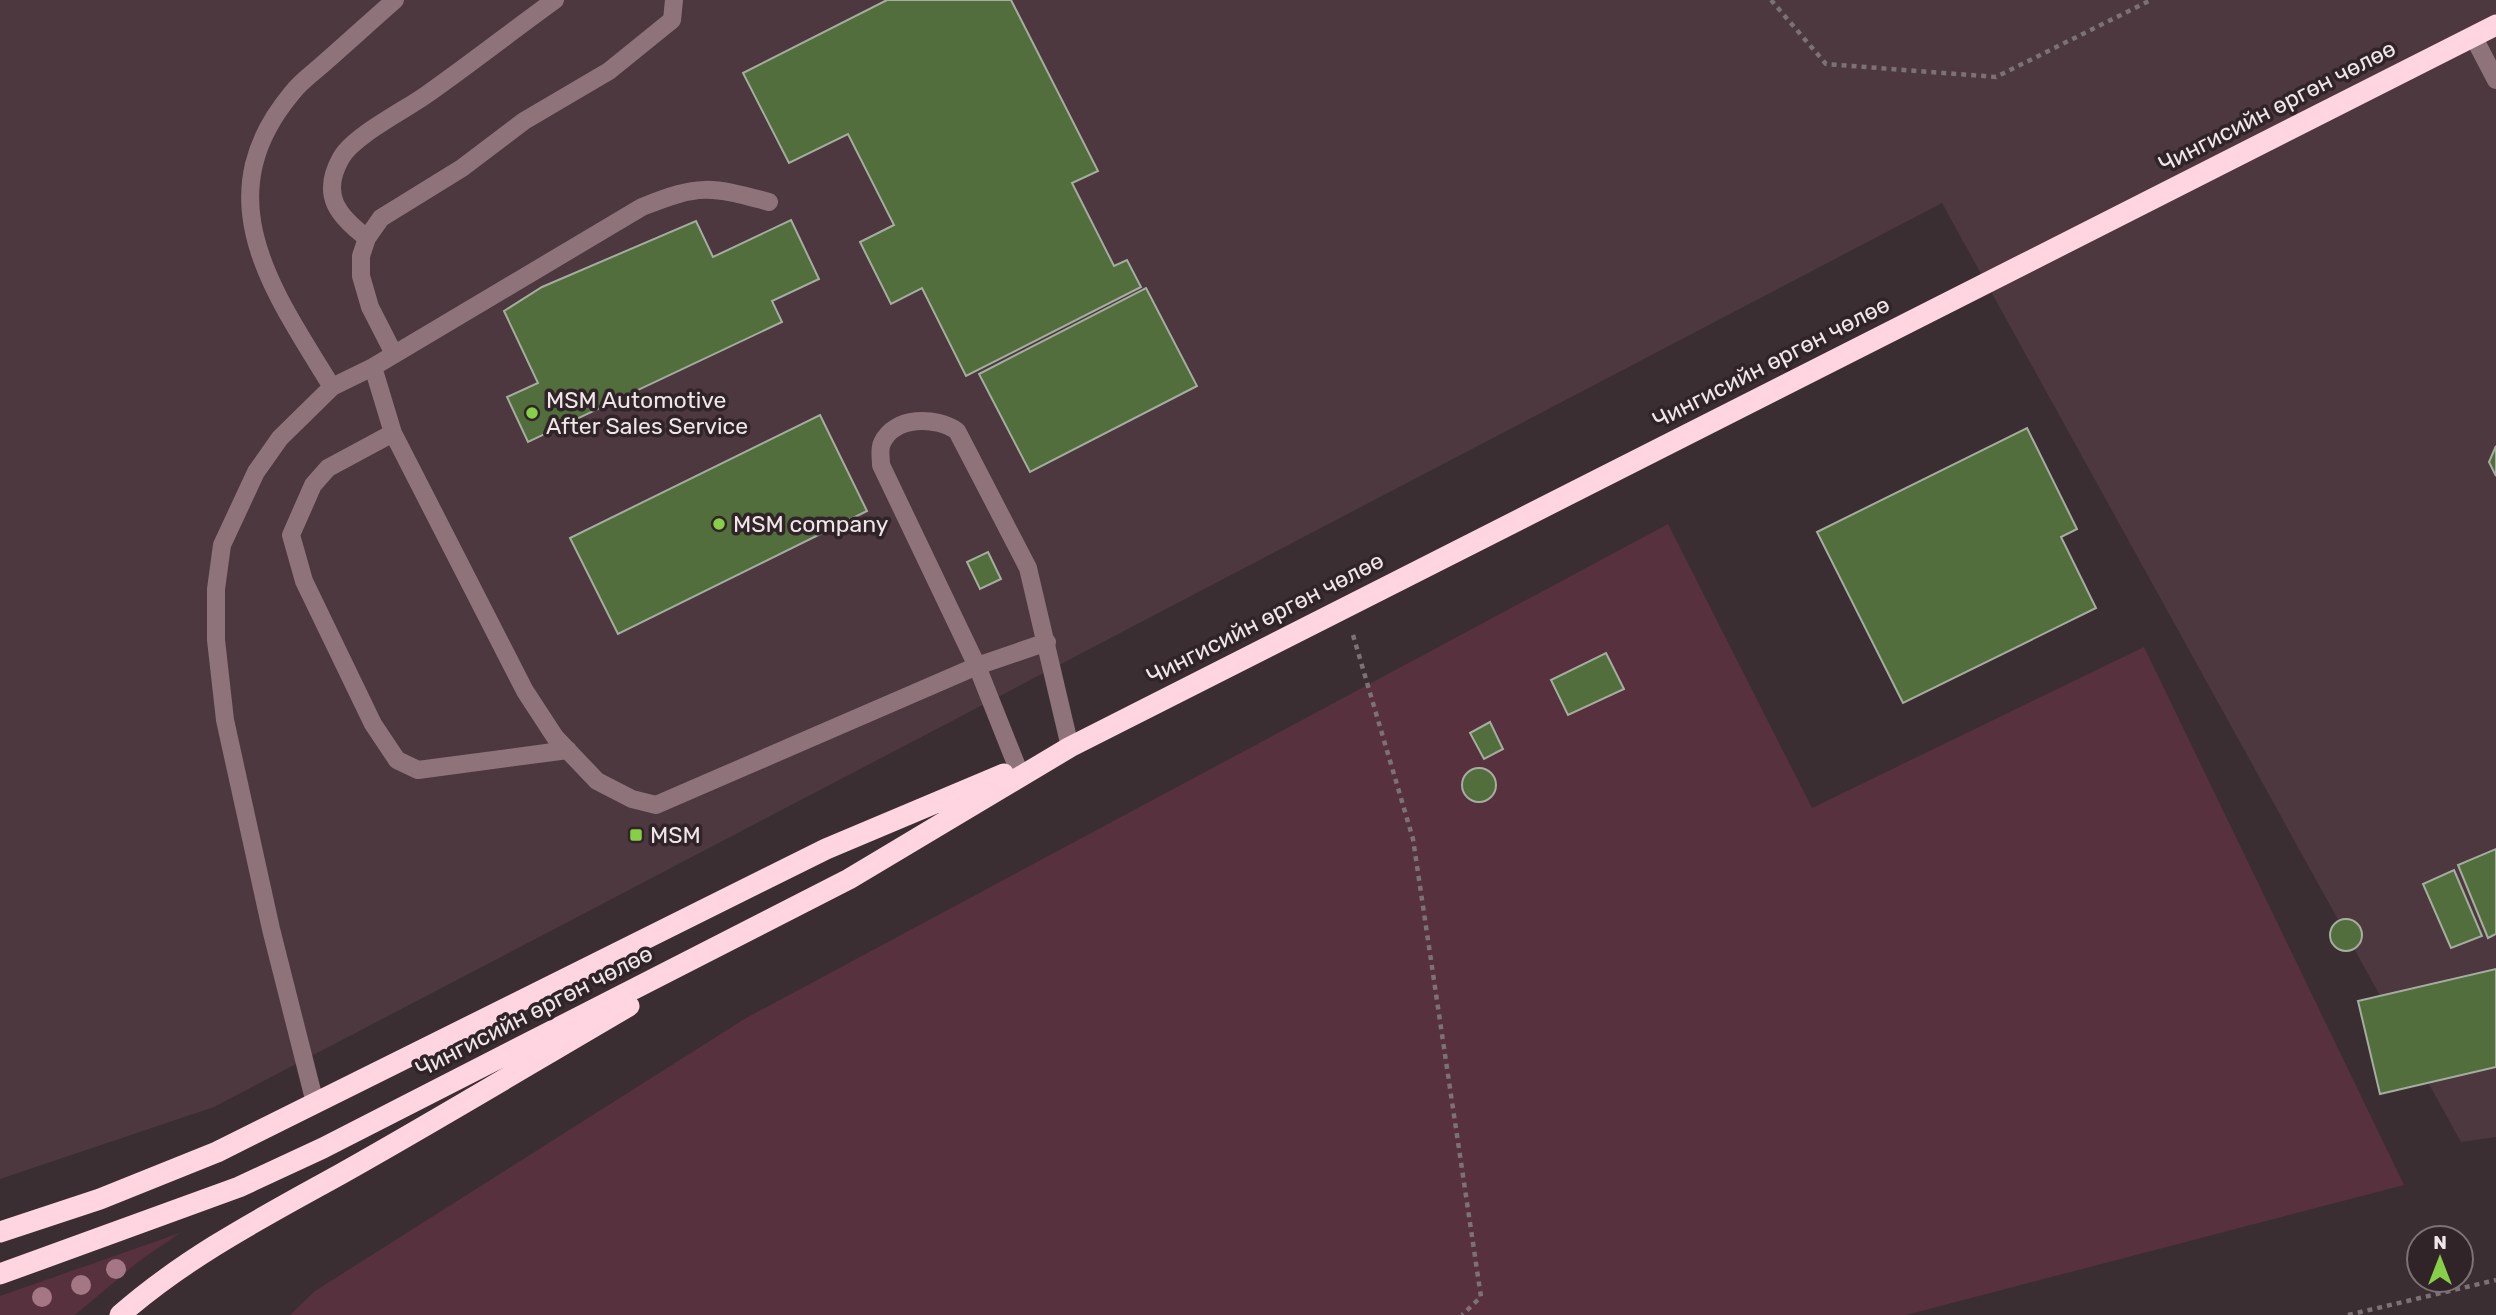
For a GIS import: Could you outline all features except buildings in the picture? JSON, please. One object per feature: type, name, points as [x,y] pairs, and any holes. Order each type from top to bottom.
[{"type":"highway","name":"Чингисийн өргөн чөлөө","points":[[0,1274],[141,1225],[239,1187],[311,1154],[849,879],[1070,747],[2496,25]]},
{"type":"highway","name":"Чингисийн өргөн чөлөө","points":[[0,1232],[100,1199],[217,1152],[826,849],[1070,747]]},
{"type":"highway","points":[[120,1315],[150,1288],[272,1209],[337,1176],[849,879]]},
{"type":"street","points":[[332,387],[264,270],[252,230],[250,181],[260,146],[292,93],[395,0]]},
{"type":"street","points":[[367,238],[345,221],[333,200],[334,177],[341,156],[370,132],[425,96],[555,0]]},
{"type":"street","points":[[394,354],[370,307],[361,276],[361,256],[367,238],[381,218],[462,168],[524,121],[609,71],[672,20],[674,0]]},
{"type":"street","points":[[2473,36],[2496,80]]},
{"type":"street","points":[[315,1103],[271,929],[225,720],[216,640],[216,589],[222,545],[256,472],[280,438],[332,387],[373,367],[642,206],[687,189],[722,189],[769,202]]},
{"type":"street","points":[[373,367],[393,433],[525,691],[555,737],[597,781],[632,799],[656,805],[977,666],[1047,642]]},
{"type":"street","points":[[1018,769],[977,666],[881,465],[880,445],[889,431],[927,418],[945,422],[957,430],[1028,568],[1070,747]]},
{"type":"street","points":[[393,433],[328,468],[313,485],[291,535],[304,581],[373,724],[397,760],[418,770],[568,750]]},
{"type":"path","points":[[1771,0],[1826,64],[1996,76],[2151,0]]},
{"type":"path","points":[[1345,607],[1413,839],[1481,1297],[1462,1315]]},
{"type":"path","points":[[2348,1315],[2496,1280]]},
{"type":"shaded area","points":[[0,0],[2496,0],[2496,1137],[2461,1142],[1942,203],[214,1107],[0,1179]]},
{"type":"shaded area","points":[[1668,524],[1812,808],[2144,647],[2404,1185],[1906,1315],[290,1315],[315,1291],[746,1018]]},
{"type":"shaded area","points":[[180,1233],[139,1261],[75,1315],[0,1315],[0,1296]]},
{"type":"place","name":"MSM Automotive After Sales Service","points":[[532,413]]},
{"type":"place","name":"MSM company","points":[[719,524]]},
{"type":"place","name":"MSM","points":[[636,835]]}]
